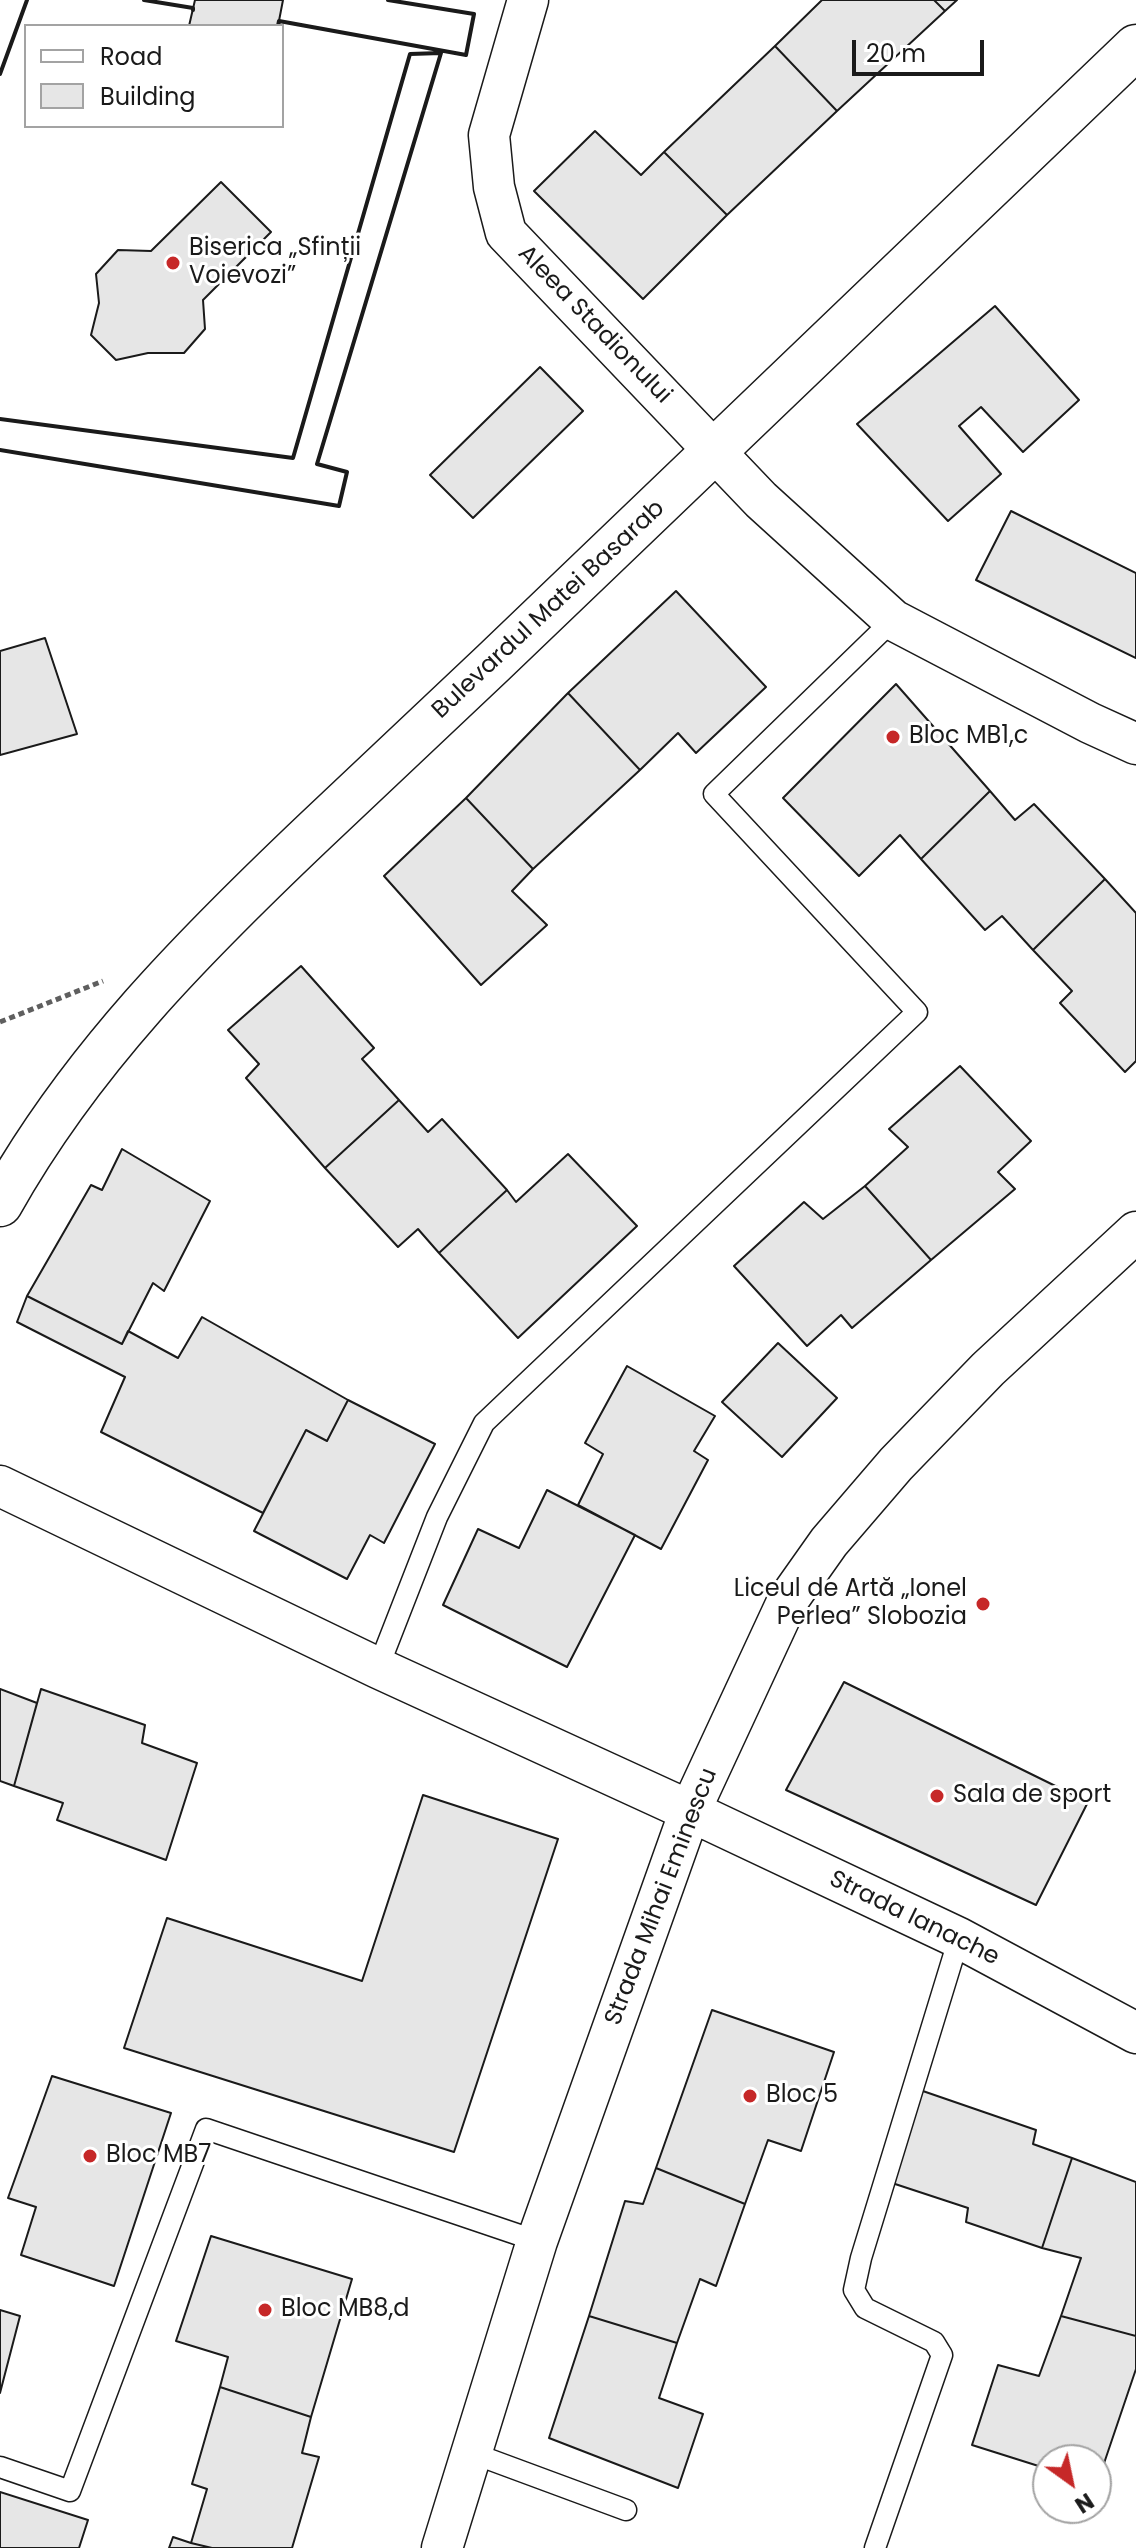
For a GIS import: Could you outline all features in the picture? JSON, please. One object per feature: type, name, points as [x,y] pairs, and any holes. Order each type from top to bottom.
[{"type":"main road","name":"Bulevardul Matei Basarab","points":[[0,1204],[29,1152],[80,1079],[150,996],[240,902],[716,452],[1136,47]]},
{"type":"street","name":"Aleea Stadionului","points":[[521,2],[489,135],[494,187],[506,233],[761,500],[893,620],[1136,744]]},
{"type":"street","name":"Strada Mihai Eminescu","points":[[442,2548],[537,2241],[690,1811],[788,1600],[829,1542],[896,1464],[988,1369],[1136,1232]]},
{"type":"street","name":"Strada Ianache","points":[[0,1486],[378,1668],[959,1938],[1136,2033]]},
{"type":"lane","points":[[378,1668],[437,1517],[484,1423],[917,1012],[714,794],[893,620]]},
{"type":"lane","points":[[875,2548],[942,2355],[934,2342],[865,2308],[854,2290],[861,2258],[959,1938]]},
{"type":"lane","points":[[0,2467],[70,2491],[206,2129],[537,2241]]},
{"type":"lane","points":[[472,2453],[626,2510]]},
{"type":"path","points":[[0,1022],[103,981],[150,996]]},
{"type":"building","points":[[195,0],[283,0],[278,24],[189,24]]},
{"type":"building","points":[[822,0],[934,0],[945,11],[837,111],[775,46]]},
{"type":"building","points":[[934,0],[957,0],[945,11]]},
{"type":"building","points":[[775,46],[837,111],[727,215],[664,152]]},
{"type":"building","points":[[595,131],[641,175],[664,152],[727,215],[643,299],[534,191]]},
{"type":"building","name":"Biserica „Sfinții Voievozi”","points":[[221,182],[271,232],[203,300],[205,329],[184,353],[148,353],[116,360],[91,335],[99,303],[96,274],[118,250],[151,251]]},
{"type":"building","points":[[995,306],[1079,400],[1023,452],[981,407],[959,426],[1001,474],[948,521],[857,424]]},
{"type":"building","points":[[540,367],[583,411],[473,518],[430,475]]},
{"type":"building","points":[[1011,511],[1136,573],[1136,658],[976,580]]},
{"type":"building","points":[[676,591],[766,687],[696,753],[678,733],[640,770],[568,693]]},
{"type":"building","points":[[45,638],[77,734],[0,755],[0,651]]},
{"type":"building","name":"Bloc MB1,c","points":[[896,684],[990,791],[921,859],[900,835],[859,876],[783,798]]},
{"type":"building","points":[[568,693],[640,770],[533,869],[466,798]]},
{"type":"building","points":[[990,791],[1015,820],[1034,804],[1105,879],[1033,950],[1002,916],[985,930],[921,859]]},
{"type":"building","points":[[466,798],[533,869],[512,891],[547,925],[481,985],[384,876]]},
{"type":"building","points":[[1105,879],[1136,913],[1136,1061],[1125,1072],[1060,1003],[1072,991],[1033,950]]},
{"type":"building","points":[[301,966],[374,1048],[362,1059],[399,1100],[325,1168],[246,1078],[259,1064],[228,1030]]},
{"type":"building","points":[[960,1066],[1031,1141],[998,1172],[1015,1189],[931,1260],[865,1186],[908,1147],[889,1129]]},
{"type":"building","points":[[399,1100],[428,1132],[442,1119],[507,1190],[439,1253],[418,1229],[398,1247],[325,1168]]},
{"type":"building","points":[[122,1149],[210,1201],[164,1291],[153,1283],[122,1344],[27,1296],[91,1185],[102,1190]]},
{"type":"building","points":[[568,1154],[637,1226],[518,1338],[439,1253],[507,1190],[516,1202]]},
{"type":"building","points":[[865,1186],[931,1260],[852,1328],[841,1315],[807,1346],[734,1266],[804,1202],[823,1219]]},
{"type":"building","points":[[27,1296],[122,1344],[128,1331],[178,1358],[202,1317],[348,1400],[327,1441],[306,1430],[263,1513],[101,1432],[125,1377],[17,1322]]},
{"type":"building","points":[[778,1343],[837,1398],[782,1457],[722,1402]]},
{"type":"building","points":[[627,1366],[715,1416],[694,1451],[708,1460],[661,1549],[578,1505],[603,1454],[585,1443]]},
{"type":"building","points":[[348,1400],[435,1444],[384,1543],[370,1535],[347,1579],[254,1531],[306,1430],[327,1441]]},
{"type":"building","points":[[547,1490],[635,1535],[567,1667],[443,1605],[478,1529],[519,1548]]},
{"type":"building","name":"Sala de sport","points":[[844,1682],[1088,1802],[1036,1905],[786,1790]]},
{"type":"building","points":[[0,1689],[37,1703],[14,1786],[0,1781]]},
{"type":"building","points":[[41,1689],[145,1725],[142,1743],[197,1763],[166,1860],[57,1820],[63,1803],[14,1786]]},
{"type":"building","points":[[423,1795],[558,1839],[454,2152],[124,2048],[167,1918],[362,1981]]},
{"type":"building","name":"Bloc 5","points":[[712,2010],[834,2052],[801,2151],[768,2140],[745,2204],[656,2168]]},
{"type":"building","name":"Bloc MB7","points":[[52,2076],[171,2113],[114,2286],[21,2255],[36,2207],[8,2198]]},
{"type":"building","points":[[917,2089],[1036,2130],[1033,2144],[1072,2158],[1042,2248],[966,2222],[968,2208],[889,2182]]},
{"type":"building","points":[[1072,2158],[1136,2182],[1136,2336],[1061,2316],[1081,2258],[1042,2248]]},
{"type":"building","points":[[656,2168],[745,2204],[716,2286],[700,2279],[677,2343],[589,2316],[625,2201],[643,2204]]},
{"type":"building","name":"Bloc MB8,d","points":[[211,2236],[352,2279],[311,2417],[220,2387],[228,2357],[176,2341]]},
{"type":"building","points":[[0,2310],[20,2316],[0,2393]]},
{"type":"building","points":[[589,2316],[677,2343],[659,2398],[703,2414],[678,2488],[549,2438]]},
{"type":"building","points":[[1061,2316],[1136,2336],[1136,2369],[1111,2444],[1032,2444],[1032,2464],[972,2445],[998,2365],[1039,2376]]},
{"type":"building","points":[[220,2387],[311,2417],[302,2453],[319,2457],[292,2548],[212,2548],[191,2543],[207,2489],[192,2484]]},
{"type":"building","points":[[0,2492],[88,2520],[79,2548],[0,2548]]},
{"type":"building","points":[[173,2537],[191,2543],[212,2548],[169,2548]]},
{"type":"wall","points":[[0,74],[27,0]]},
{"type":"wall","points":[[144,0],[193,10]]},
{"type":"wall","points":[[278,24],[279,21],[466,55],[474,14],[388,0]]},
{"type":"wall","points":[[0,419],[293,458],[410,54],[441,53],[317,464],[347,472],[339,506],[0,450]]},
{"type":"place","name":"Biserica „Sfinții Voievozi”","points":[[173,263]]},
{"type":"place","name":"Bloc MB1,c","points":[[893,737]]},
{"type":"place","name":"Liceul de Artă „Ionel Perlea” Slobozia","points":[[983,1604]]},
{"type":"place","name":"Sala de sport","points":[[937,1796]]},
{"type":"place","name":"Bloc 5","points":[[750,2096]]},
{"type":"place","name":"Bloc MB7","points":[[90,2156]]},
{"type":"place","name":"Bloc MB8,d","points":[[265,2310]]}]
